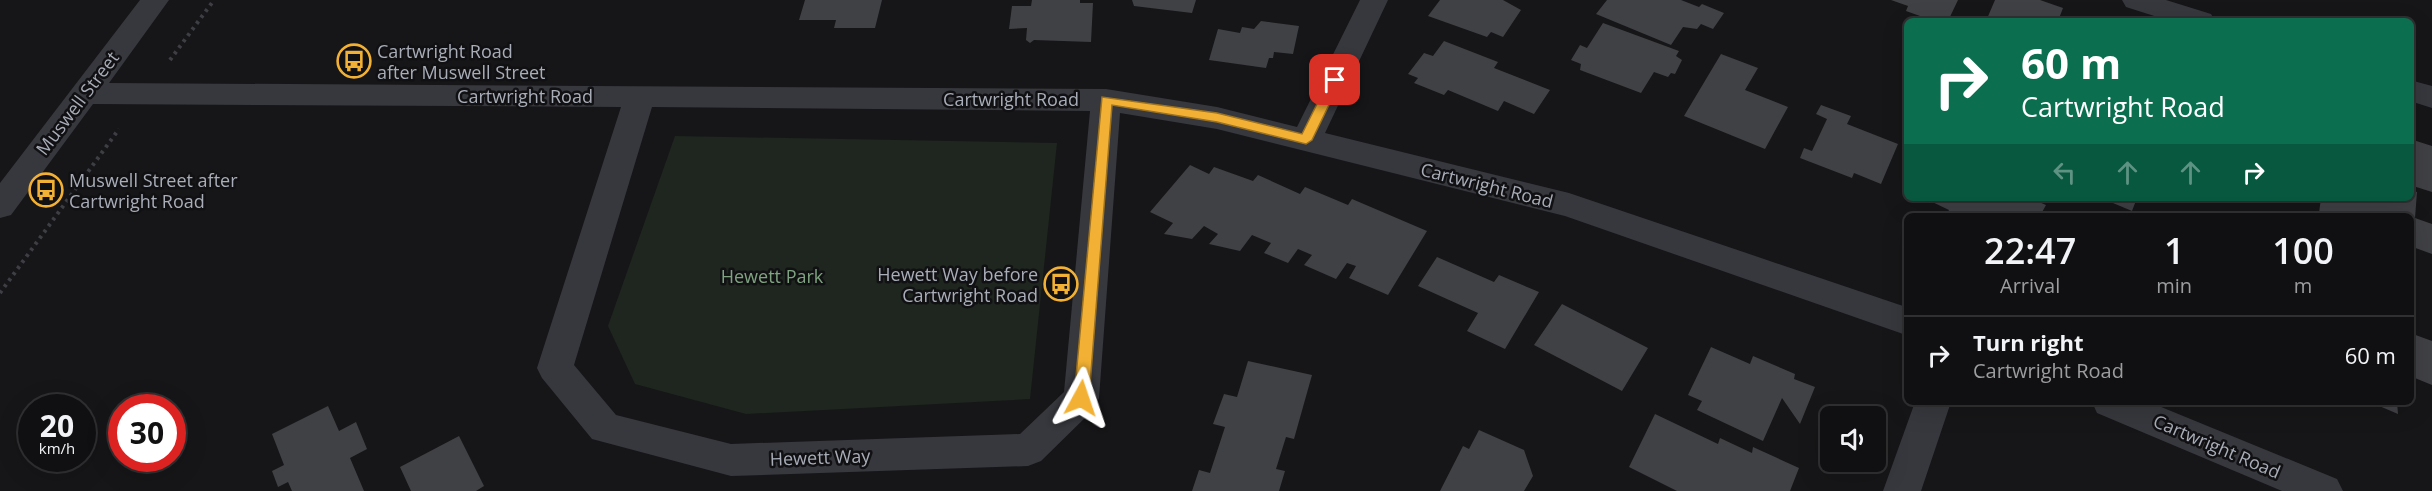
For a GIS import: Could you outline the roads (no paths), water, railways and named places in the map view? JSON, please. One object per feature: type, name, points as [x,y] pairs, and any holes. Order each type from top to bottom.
[{"type":"street","name":"Muswell Street","points":[[0,206],[155,0]]},
{"type":"street","points":[[1306,140],[1374,0]]},
{"type":"street","points":[[2136,0],[2192,18]]},
{"type":"street","points":[[2414,91],[2432,97]]},
{"type":"street","name":"Cartwright Road","points":[[84,93],[1106,100],[1217,118],[1569,205],[1904,320]]},
{"type":"street","name":"Hewett Way","points":[[640,96],[555,368],[605,428],[730,460],[1028,450],[1081,398],[1106,100]]},
{"type":"street","points":[[1902,491],[1932,405]]},
{"type":"street","name":"Cartwright Road","points":[[2117,405],[2324,491]]},
{"type":"place","name":"Cartwright Road after Muswell Street","points":[[354,61]]},
{"type":"place","name":"Muswell Street after Cartwright Road","points":[[46,190]]},
{"type":"place","name":"Hewett Way before Cartwright Road","points":[[1061,284]]},
{"type":"park label","name":"Hewett Park","points":[[772,276]]}]
